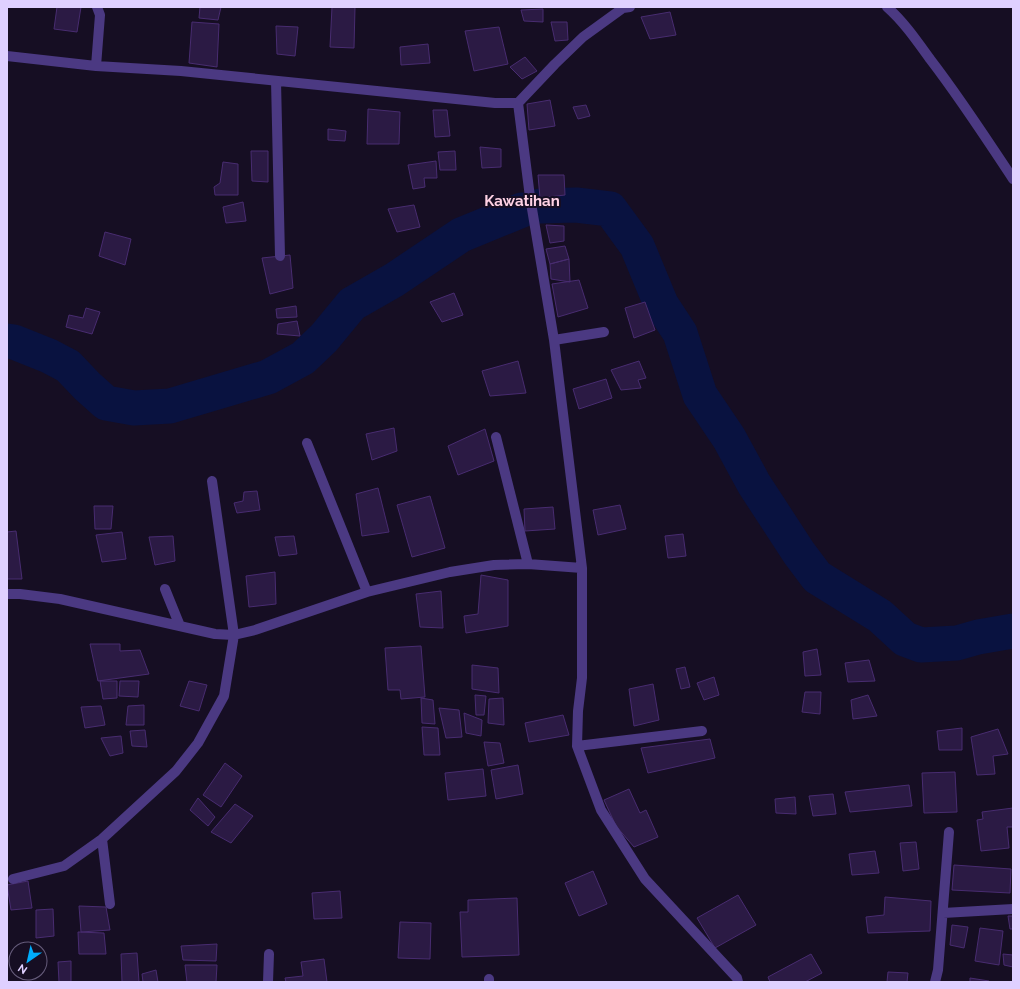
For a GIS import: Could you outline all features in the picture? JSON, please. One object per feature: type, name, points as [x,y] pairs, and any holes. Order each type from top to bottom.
[{"type":"street","points":[[96,66],[100,15],[97,7]]},
{"type":"street","points":[[7,56],[96,66],[181,71],[495,103],[518,103],[583,37],[623,8],[630,7]]},
{"type":"street","points":[[887,7],[896,15],[912,35],[958,96],[1013,179]]},
{"type":"street","points":[[276,81],[280,256]]},
{"type":"street","points":[[518,103],[531,204],[554,340],[582,568],[582,678],[578,711],[577,746],[601,810],[646,879],[737,978],[738,982]]},
{"type":"street","points":[[554,340],[604,332]]},
{"type":"street","points":[[496,437],[528,564]]},
{"type":"street","points":[[307,443],[367,592]]},
{"type":"street","points":[[13,878],[64,866],[102,839],[176,771],[198,743],[224,696],[234,635],[212,481]]},
{"type":"street","points":[[7,594],[20,594],[60,599],[214,634],[234,635],[254,630],[367,592],[450,572],[494,566],[528,564],[582,568]]},
{"type":"street","points":[[165,589],[180,626]]},
{"type":"street","points":[[577,746],[702,731]]},
{"type":"street","points":[[935,982],[938,970],[949,832]]},
{"type":"street","points":[[102,839],[110,904]]},
{"type":"street","points":[[943,913],[1013,909]]},
{"type":"street","points":[[268,982],[269,954]]},
{"type":"building","points":[[57,7],[81,7],[77,32],[54,29]]},
{"type":"building","points":[[200,7],[221,7],[218,20],[199,18]]},
{"type":"building","points":[[332,7],[355,7],[354,48],[330,47]]},
{"type":"building","points":[[543,9],[543,22],[524,21],[521,10]]},
{"type":"building","points":[[670,12],[676,35],[650,39],[641,17]]},
{"type":"building","points":[[192,22],[219,24],[217,67],[189,63]]},
{"type":"building","points":[[551,22],[567,22],[568,40],[555,41]]},
{"type":"building","points":[[276,26],[298,27],[295,56],[277,54]]},
{"type":"building","points":[[499,27],[508,64],[474,71],[465,31]]},
{"type":"building","points":[[428,44],[430,63],[401,65],[400,47]]},
{"type":"building","points":[[525,57],[537,71],[522,79],[510,67]]},
{"type":"building","points":[[550,100],[555,126],[529,130],[527,104]]},
{"type":"building","points":[[586,105],[590,116],[578,119],[573,107]]},
{"type":"building","points":[[368,109],[400,112],[399,144],[367,144]]},
{"type":"building","points":[[433,110],[447,110],[450,136],[435,137]]},
{"type":"building","points":[[328,129],[346,131],[345,141],[328,140]]},
{"type":"building","points":[[480,147],[501,149],[501,167],[482,168]]},
{"type":"building","points":[[251,151],[268,151],[268,182],[252,181]]},
{"type":"building","points":[[455,151],[456,170],[440,170],[438,152]]},
{"type":"building","points":[[436,161],[437,178],[424,178],[425,187],[413,189],[408,165]]},
{"type":"building","points":[[223,162],[238,164],[238,195],[215,195],[214,187],[220,183]]},
{"type":"building","points":[[538,175],[564,175],[565,195],[540,198]]},
{"type":"building","points":[[243,202],[246,221],[226,223],[223,207]]},
{"type":"building","points":[[414,205],[420,227],[397,232],[388,209]]},
{"type":"building","points":[[546,225],[564,226],[564,241],[550,243]]},
{"type":"building","points":[[105,232],[131,239],[125,265],[99,256]]},
{"type":"building","points":[[565,246],[569,259],[550,264],[546,249]]},
{"type":"building","points":[[290,255],[293,288],[270,294],[262,258]]},
{"type":"building","points":[[569,259],[570,282],[551,279],[550,264]]},
{"type":"building","points":[[579,280],[588,308],[558,317],[552,284]]},
{"type":"building","points":[[454,293],[463,315],[442,322],[430,302]]},
{"type":"building","points":[[645,302],[655,330],[634,338],[625,308]]},
{"type":"building","points":[[296,306],[297,317],[277,318],[276,309]]},
{"type":"building","points":[[86,308],[100,312],[92,334],[66,327],[69,315],[83,318]]},
{"type":"building","points":[[297,321],[300,336],[277,334],[278,324]]},
{"type":"building","points":[[518,361],[526,393],[490,396],[482,371]]},
{"type":"building","points":[[639,361],[646,378],[638,380],[641,388],[621,390],[611,370]]},
{"type":"building","points":[[606,379],[612,398],[579,409],[573,389]]},
{"type":"building","points":[[394,428],[397,451],[372,460],[366,434]]},
{"type":"building","points":[[485,429],[494,461],[458,475],[448,446]]},
{"type":"building","points":[[378,488],[389,532],[362,536],[356,494]]},
{"type":"building","points":[[257,491],[260,510],[237,513],[234,503],[243,501],[244,492]]},
{"type":"building","points":[[430,496],[445,548],[412,557],[397,505]]},
{"type":"building","points":[[620,505],[626,529],[598,535],[593,510]]},
{"type":"building","points":[[94,506],[113,506],[111,529],[95,529]]},
{"type":"building","points":[[553,507],[555,529],[525,531],[524,509]]},
{"type":"building","points":[[16,531],[22,579],[7,579],[7,532]]},
{"type":"building","points":[[122,532],[126,559],[102,562],[96,535]]},
{"type":"building","points":[[683,534],[686,556],[668,558],[665,536]]},
{"type":"building","points":[[173,536],[175,561],[155,565],[149,537]]},
{"type":"building","points":[[294,536],[297,554],[279,556],[275,537]]},
{"type":"building","points":[[275,572],[276,604],[249,607],[246,576]]},
{"type":"building","points":[[481,575],[508,580],[508,626],[466,633],[464,616],[478,614]]},
{"type":"building","points":[[441,591],[443,628],[420,627],[416,594]]},
{"type":"building","points":[[90,644],[120,644],[120,651],[140,650],[149,674],[98,681]]},
{"type":"building","points":[[421,646],[425,697],[401,699],[400,690],[388,690],[385,648]]},
{"type":"building","points":[[817,649],[821,675],[805,676],[803,652]]},
{"type":"building","points":[[869,660],[875,681],[848,682],[845,663]]},
{"type":"building","points":[[472,665],[498,668],[499,693],[472,689]]},
{"type":"building","points":[[685,667],[690,687],[681,689],[676,669]]},
{"type":"building","points":[[714,677],[719,695],[704,700],[697,683]]},
{"type":"building","points":[[100,681],[117,681],[117,698],[103,699]]},
{"type":"building","points":[[120,681],[139,681],[138,697],[119,696]]},
{"type":"building","points":[[189,681],[207,685],[199,711],[180,706]]},
{"type":"building","points":[[653,684],[659,720],[634,726],[629,689]]},
{"type":"building","points":[[805,692],[821,692],[820,714],[802,712]]},
{"type":"building","points":[[475,695],[486,696],[484,715],[476,715]]},
{"type":"building","points":[[868,695],[877,716],[853,719],[851,700]]},
{"type":"building","points":[[421,698],[433,700],[435,724],[422,723]]},
{"type":"building","points":[[503,698],[504,725],[488,723],[489,699]]},
{"type":"building","points":[[144,705],[144,725],[126,725],[128,706]]},
{"type":"building","points":[[101,706],[105,725],[85,728],[81,707]]},
{"type":"building","points":[[439,708],[459,710],[462,737],[446,738]]},
{"type":"building","points":[[464,713],[482,720],[481,736],[466,733]]},
{"type":"building","points":[[563,715],[569,735],[529,742],[525,723]]},
{"type":"building","points":[[422,727],[438,728],[440,755],[424,755]]},
{"type":"building","points":[[962,728],[962,750],[939,750],[937,731]]},
{"type":"building","points":[[998,729],[1008,754],[993,756],[995,774],[977,775],[971,737]]},
{"type":"building","points":[[145,730],[147,747],[132,746],[130,731]]},
{"type":"building","points":[[121,736],[123,753],[110,756],[101,738]]},
{"type":"building","points":[[710,739],[715,758],[648,773],[641,748]]},
{"type":"building","points":[[484,742],[500,743],[504,763],[488,766]]},
{"type":"building","points":[[225,763],[242,776],[221,807],[203,795]]},
{"type":"building","points":[[518,765],[523,794],[496,799],[491,770]]},
{"type":"building","points":[[483,769],[486,796],[448,800],[445,773]]},
{"type":"building","points":[[955,772],[957,812],[924,813],[922,773]]},
{"type":"building","points":[[909,785],[912,806],[850,812],[845,792]]},
{"type":"building","points":[[629,789],[640,813],[646,810],[658,837],[634,847],[616,826],[604,800]]},
{"type":"building","points":[[833,794],[836,814],[813,816],[809,796]]},
{"type":"building","points":[[795,797],[796,814],[776,813],[775,799]]},
{"type":"building","points":[[198,798],[215,817],[208,826],[190,810]]},
{"type":"building","points":[[235,804],[253,816],[231,843],[211,832]]},
{"type":"building","points":[[1013,808],[1013,827],[1007,827],[1009,848],[981,851],[977,820],[983,819],[982,812]]},
{"type":"building","points":[[916,842],[919,869],[903,871],[900,843]]},
{"type":"building","points":[[875,851],[879,873],[852,875],[849,854]]},
{"type":"building","points":[[954,865],[1011,869],[1010,893],[952,890]]},
{"type":"building","points":[[593,871],[607,904],[579,916],[565,883]]},
{"type":"building","points":[[28,881],[32,908],[11,910],[7,885]]},
{"type":"building","points":[[340,891],[342,918],[314,919],[312,893]]},
{"type":"building","points":[[738,895],[756,925],[715,948],[697,918]]},
{"type":"building","points":[[885,897],[931,901],[930,931],[868,933],[866,917],[884,915]]},
{"type":"building","points":[[517,898],[519,955],[462,957],[460,912],[468,912],[468,900]]},
{"type":"building","points":[[79,906],[106,907],[110,930],[81,932]]},
{"type":"building","points":[[53,909],[54,936],[36,938],[36,910]]},
{"type":"building","points":[[1008,916],[1013,916],[1013,929],[1010,929]]},
{"type":"building","points":[[400,922],[431,923],[430,959],[398,958]]},
{"type":"building","points":[[952,925],[968,927],[964,948],[950,945]]},
{"type":"building","points":[[980,928],[1003,931],[999,965],[975,961]]},
{"type":"building","points":[[78,932],[104,933],[106,954],[79,954]]},
{"type":"building","points":[[217,944],[216,961],[183,960],[181,946]]},
{"type":"building","points":[[137,953],[139,982],[122,982],[121,954]]},
{"type":"building","points":[[811,954],[822,973],[805,982],[770,982],[768,977]]},
{"type":"building","points":[[1003,954],[1013,955],[1013,967],[1004,965]]},
{"type":"building","points":[[324,959],[327,982],[286,982],[285,978],[303,976],[301,962]]},
{"type":"building","points":[[71,961],[71,982],[59,982],[58,962]]},
{"type":"building","points":[[185,965],[217,965],[216,982],[187,982]]},
{"type":"building","points":[[156,970],[158,982],[143,982],[142,974]]},
{"type":"building","points":[[888,972],[908,973],[907,982],[887,982]]},
{"type":"building","points":[[970,978],[989,981],[989,982],[970,982]]},
{"type":"waterway","points":[[540,206],[576,205],[610,209],[637,246],[661,304],[680,333],[700,395],[729,438],[754,484],[799,553],[817,577],[880,616],[905,639],[921,645],[957,643],[978,637],[1013,631]]},
{"type":"waterway","points":[[7,341],[14,342],[49,356],[68,366],[106,403],[134,408],[170,406],[268,377],[303,358],[324,338],[352,304],[394,280],[461,235],[522,210]]},
{"type":"district","name":"Kawatihan","points":[[522,201]]}]
